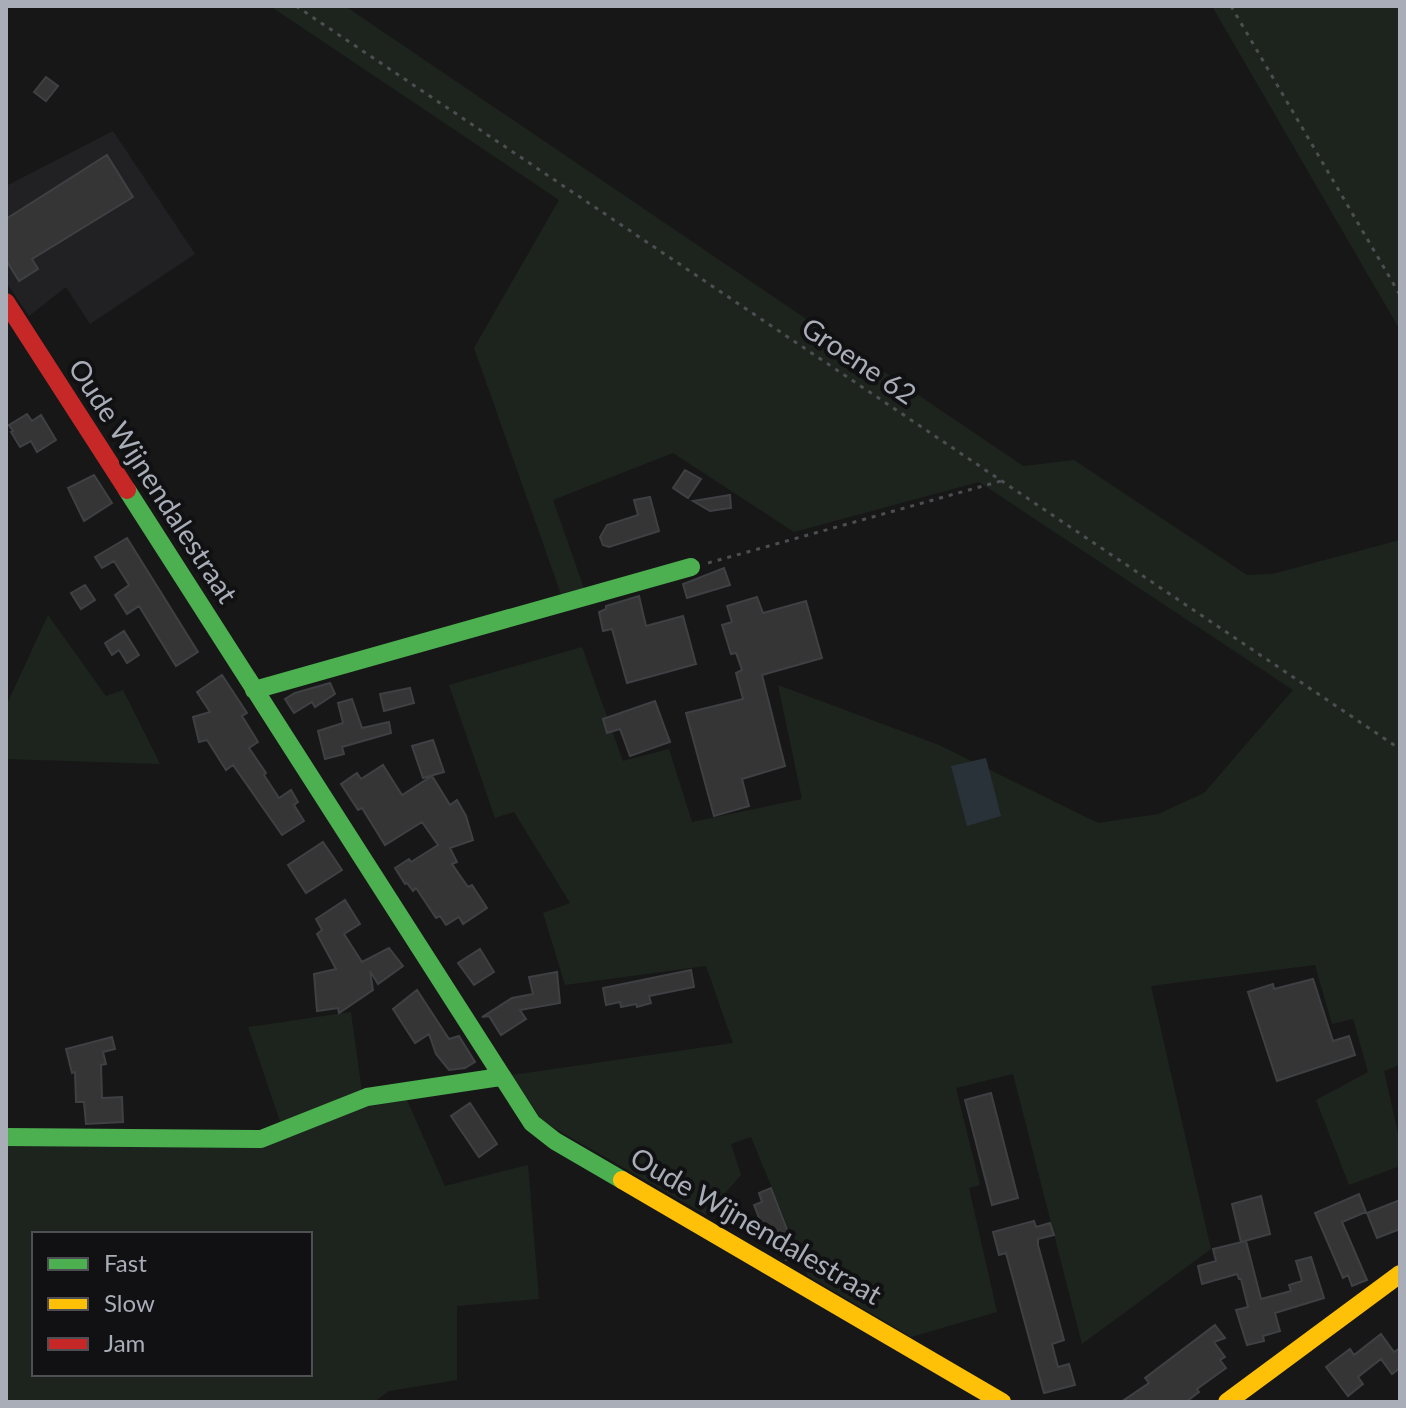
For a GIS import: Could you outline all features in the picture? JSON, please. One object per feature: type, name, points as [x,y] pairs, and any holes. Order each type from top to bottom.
[{"type":"street","name":"Oude Wijnendalestraat","points":[[6,302],[532,1123],[555,1141],[1002,1402]]},
{"type":"street","points":[[254,690],[691,567]]},
{"type":"street","points":[[6,1137],[261,1139],[367,1097],[500,1077]]},
{"type":"street","points":[[1227,1402],[1400,1274]]},
{"type":"path","name":"Groene 62","points":[[296,6],[1400,749]]},
{"type":"path","points":[[1231,6],[1400,295]]},
{"type":"path","points":[[691,567],[1001,481]]},
{"type":"shaded area","points":[[270,6],[345,6],[1023,466],[1074,460],[1247,575],[1272,574],[1400,540],[1400,1065],[1384,1071],[1400,1142],[1400,1166],[1349,1185],[1316,1100],[1368,1072],[1353,1019],[1332,1024],[1315,965],[1151,986],[1211,1249],[1082,1344],[1013,1074],[956,1088],[980,1185],[969,1188],[997,1312],[911,1337],[808,1276],[751,1137],[731,1144],[741,1175],[706,1215],[542,1121],[512,1075],[733,1043],[706,966],[565,985],[543,913],[570,903],[514,812],[495,818],[449,685],[582,647],[623,761],[669,749],[692,822],[802,799],[778,685],[939,745],[1098,823],[1158,814],[1204,793],[1293,690],[979,482],[794,532],[673,453],[553,500],[586,594],[563,600],[474,348],[559,200]]},
{"type":"shaded area","points":[[1212,6],[1400,6],[1400,330]]},
{"type":"shaded area","points":[[113,131],[195,254],[90,324],[66,287],[29,316],[6,282],[6,186]]},
{"type":"shaded area","points":[[48,615],[106,696],[123,690],[160,764],[6,759],[6,706]]},
{"type":"shaded area","points":[[986,758],[1001,816],[967,826],[951,766]]},
{"type":"shaded area","points":[[351,1012],[362,1092],[281,1124],[248,1027]]},
{"type":"shaded area","points":[[407,1100],[445,1186],[528,1165],[539,1299],[457,1306],[457,1380],[389,1391],[374,1402],[6,1402],[6,1143],[246,1147],[355,1109]]},
{"type":"building","points":[[46,77],[58,86],[46,101],[34,92]]},
{"type":"building","points":[[107,155],[133,197],[32,259],[38,269],[19,281],[6,260],[6,219]]},
{"type":"building","points":[[27,414],[32,421],[41,415],[56,440],[37,452],[31,441],[20,447],[9,425]]},
{"type":"building","points":[[685,470],[701,479],[688,498],[673,488]]},
{"type":"building","points":[[94,475],[112,503],[84,521],[68,488]]},
{"type":"building","points":[[730,495],[731,508],[710,511],[693,501]]},
{"type":"building","points":[[650,497],[659,531],[609,547],[603,545],[600,537],[607,525],[638,515],[634,500]]},
{"type":"building","points":[[127,538],[198,652],[176,666],[139,606],[127,614],[115,595],[129,585],[114,561],[102,568],[95,557]]},
{"type":"building","points":[[724,568],[730,585],[687,598],[683,584]]},
{"type":"building","points":[[85,585],[95,600],[81,609],[71,593]]},
{"type":"building","points":[[639,596],[646,626],[683,616],[696,664],[627,683],[612,629],[603,631],[599,612],[606,606]]},
{"type":"building","points":[[757,597],[763,613],[806,601],[822,658],[762,675],[785,766],[742,779],[749,806],[714,816],[686,713],[743,699],[736,673],[742,670],[736,653],[731,654],[722,625],[732,622],[727,606]]},
{"type":"building","points":[[124,631],[139,655],[127,663],[119,650],[112,655],[105,643]]},
{"type":"building","points":[[222,675],[247,713],[242,716],[258,742],[249,748],[266,773],[264,775],[279,798],[291,790],[298,802],[294,805],[304,821],[282,835],[233,765],[226,770],[207,740],[199,742],[193,717],[210,712],[197,692]]},
{"type":"building","points":[[330,683],[335,694],[315,707],[312,702],[294,713],[285,699],[295,693]]},
{"type":"building","points":[[410,688],[414,703],[384,711],[380,694]]},
{"type":"building","points":[[352,699],[362,728],[389,722],[391,733],[342,747],[344,754],[325,759],[318,731],[343,723],[338,703]]},
{"type":"building","points":[[655,701],[670,742],[630,756],[620,729],[607,733],[603,719]]},
{"type":"building","points":[[433,740],[444,772],[423,778],[412,746]]},
{"type":"building","points":[[383,765],[402,795],[432,776],[450,805],[457,800],[466,816],[473,840],[450,848],[457,862],[452,864],[468,887],[472,885],[487,908],[463,924],[459,917],[446,925],[440,916],[436,918],[416,888],[413,891],[405,884],[395,868],[438,845],[422,822],[385,845],[362,808],[358,810],[341,784],[357,773],[361,779]]},
{"type":"building","points":[[323,842],[342,870],[306,893],[288,865]]},
{"type":"building","points":[[345,900],[360,924],[344,934],[362,962],[389,948],[403,966],[378,984],[370,971],[373,990],[339,1013],[338,1008],[317,1011],[314,974],[336,969],[317,934],[322,930],[316,919]]},
{"type":"building","points":[[480,949],[494,972],[474,985],[458,963]]},
{"type":"building","points":[[691,970],[694,987],[649,996],[651,1003],[637,1007],[636,1004],[621,1007],[620,1002],[606,1005],[603,988]]},
{"type":"building","points":[[557,972],[560,1003],[520,1010],[526,1019],[501,1035],[489,1016],[482,1017],[512,998],[533,994],[529,977]]},
{"type":"building","points":[[1313,979],[1333,1041],[1349,1036],[1355,1055],[1277,1081],[1248,992],[1273,984],[1274,989]]},
{"type":"building","points":[[417,990],[449,1039],[459,1036],[475,1062],[465,1068],[449,1070],[436,1054],[429,1034],[415,1043],[393,1009]]},
{"type":"building","points":[[112,1037],[115,1049],[103,1052],[106,1064],[101,1065],[102,1098],[122,1097],[123,1122],[86,1124],[84,1102],[76,1102],[75,1072],[72,1073],[66,1049]]},
{"type":"building","points":[[991,1093],[1018,1198],[992,1205],[965,1100]]},
{"type":"building","points":[[470,1103],[497,1144],[479,1157],[451,1116]]},
{"type":"building","points":[[771,1188],[797,1255],[786,1260],[778,1241],[773,1243],[767,1238],[754,1205],[762,1202],[759,1193]]},
{"type":"building","points":[[1359,1194],[1366,1212],[1342,1222],[1367,1280],[1352,1286],[1348,1275],[1343,1278],[1315,1213]]},
{"type":"building","points":[[1261,1196],[1270,1234],[1241,1242],[1232,1204]]},
{"type":"building","points":[[1400,1200],[1400,1229],[1377,1238],[1367,1213]]},
{"type":"building","points":[[1034,1221],[1036,1227],[1050,1223],[1054,1235],[1038,1239],[1038,1245],[1064,1340],[1052,1344],[1058,1367],[1069,1364],[1075,1385],[1044,1393],[1006,1253],[999,1255],[993,1232]]},
{"type":"building","points":[[1246,1241],[1261,1299],[1291,1291],[1289,1285],[1302,1281],[1296,1261],[1311,1257],[1324,1298],[1275,1313],[1280,1331],[1263,1336],[1264,1341],[1247,1345],[1236,1310],[1248,1307],[1241,1279],[1237,1274],[1202,1284],[1198,1266],[1216,1261],[1213,1249]]},
{"type":"building","points":[[1215,1325],[1225,1338],[1214,1342],[1225,1357],[1220,1360],[1226,1368],[1197,1389],[1199,1392],[1186,1402],[1121,1402],[1149,1383],[1145,1378]]},
{"type":"building","points":[[1381,1334],[1394,1352],[1400,1348],[1400,1368],[1392,1374],[1381,1359],[1358,1377],[1363,1384],[1348,1396],[1326,1367],[1350,1349],[1354,1355]]},
{"type":"traffic: fast","points":[[127,490],[532,1123],[555,1141],[622,1180]]},
{"type":"traffic: fast","points":[[254,690],[691,567]]},
{"type":"traffic: fast","points":[[6,1137],[261,1139],[367,1097],[500,1077]]},
{"type":"traffic: slow","points":[[622,1180],[1002,1402]]},
{"type":"traffic: slow","points":[[1227,1402],[1400,1274]]},
{"type":"traffic: jam","points":[[6,302],[127,490]]}]
